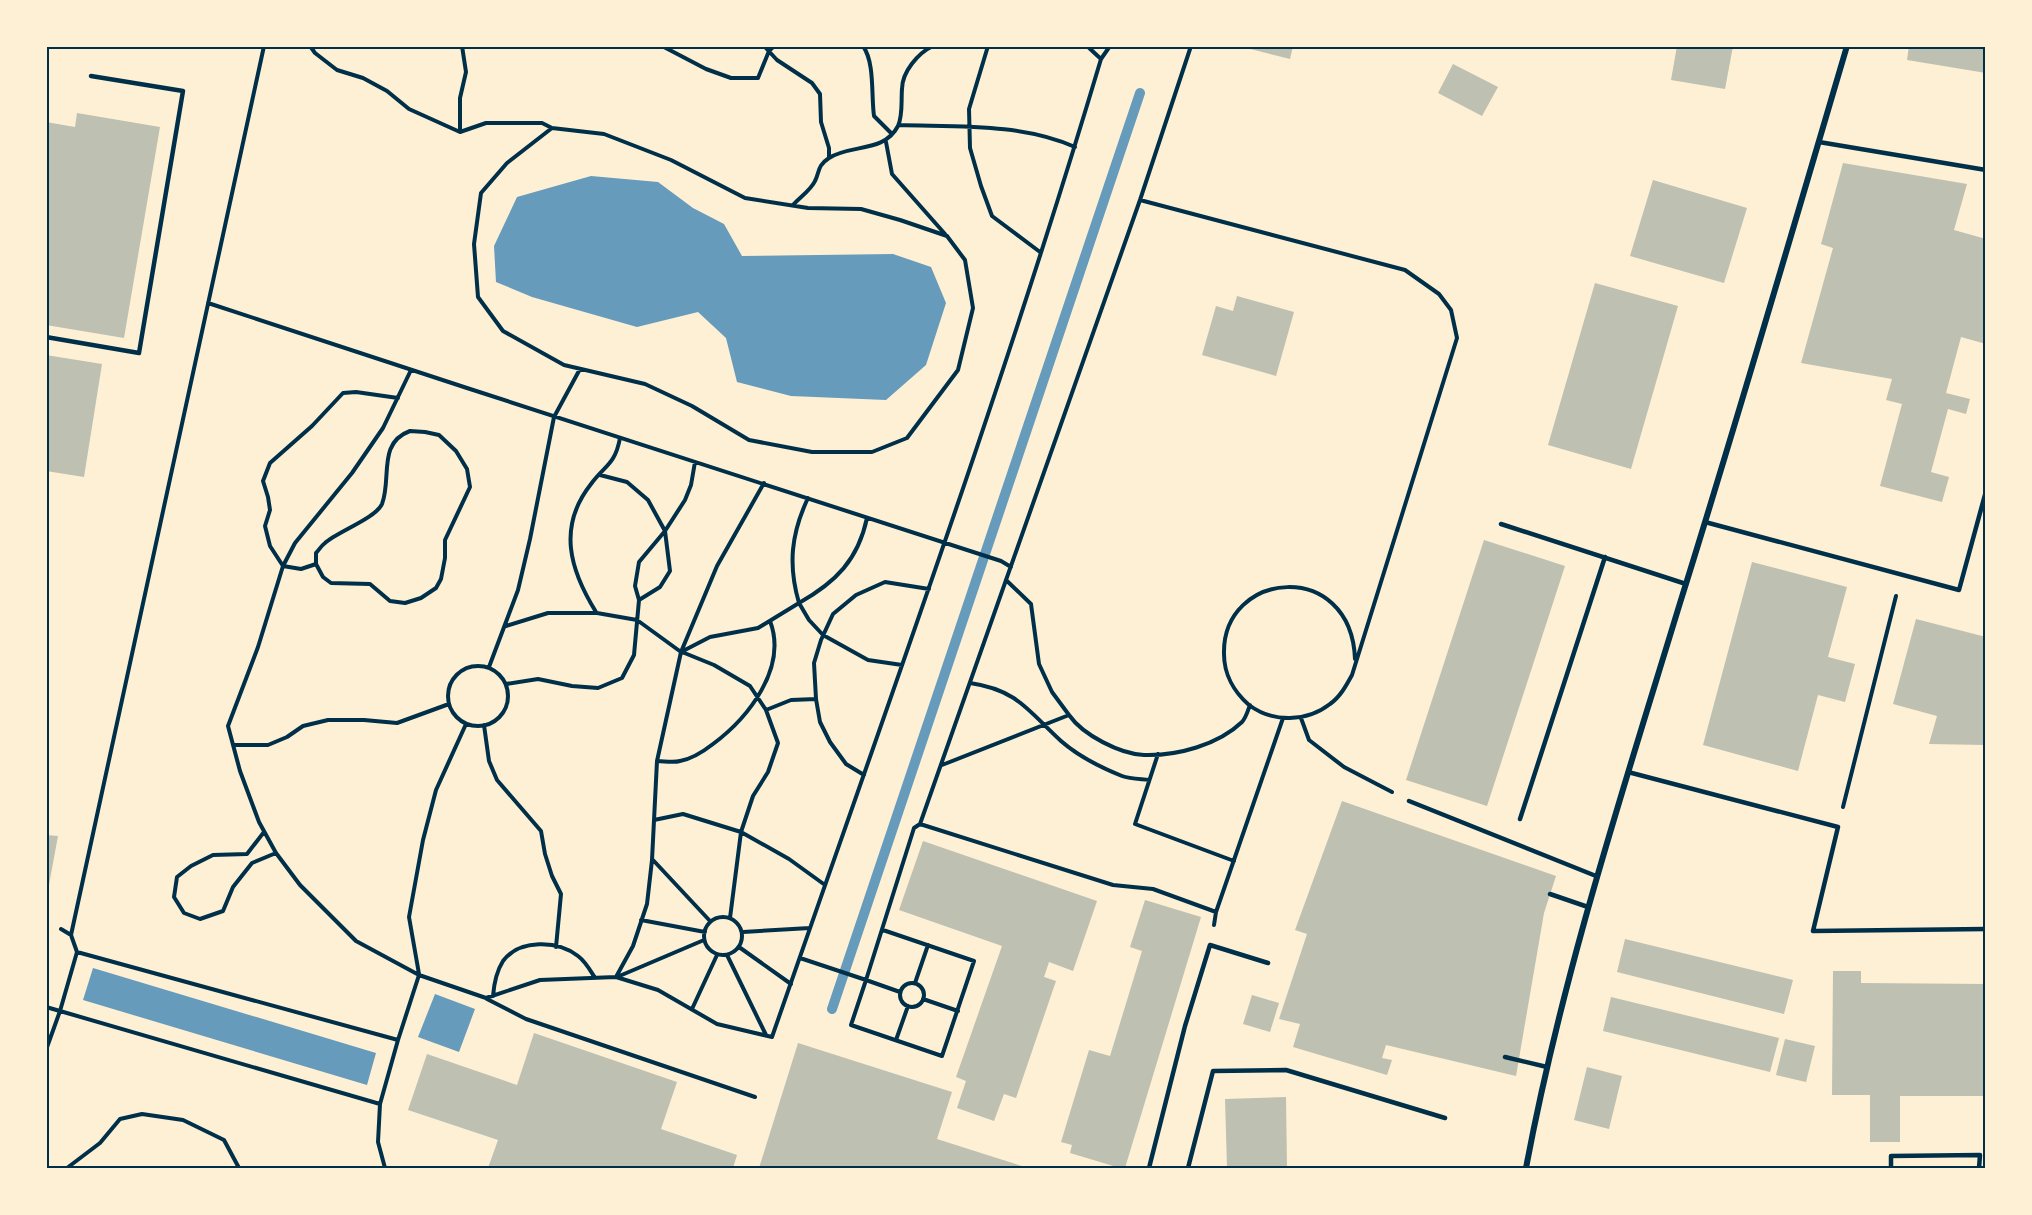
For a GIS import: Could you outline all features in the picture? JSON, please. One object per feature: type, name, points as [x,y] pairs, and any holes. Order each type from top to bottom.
[{"type":"street","points":[[1526,1168],[1547,1067],[1596,876],[1705,522],[1847,46]]},
{"type":"lane","points":[[142,46],[149,46]]},
{"type":"lane","points":[[46,337],[140,353],[183,91],[91,76]]},
{"type":"lane","points":[[1819,142],[1986,170]]},
{"type":"lane","points":[[1705,522],[1959,590],[1986,491]]},
{"type":"lane","points":[[1501,524],[1686,584]]},
{"type":"lane","points":[[1520,819],[1605,557]]},
{"type":"lane","points":[[1628,772],[1838,827],[1813,931],[1986,929]]},
{"type":"lane","points":[[1409,801],[1596,876]]},
{"type":"lane","points":[[1550,894],[1588,907]]},
{"type":"lane","points":[[1149,1168],[1185,1026],[1210,945],[1268,963]]},
{"type":"lane","points":[[1505,1057],[1547,1067]]},
{"type":"lane","points":[[1188,1168],[1213,1071],[1286,1070],[1445,1118]]},
{"type":"lane","points":[[1891,1168],[1891,1156],[1980,1155],[1980,1168]]},
{"type":"path","points":[[46,1050],[77,952],[71,935],[264,46]]},
{"type":"path","points":[[310,46],[315,53],[337,70],[363,78],[387,91],[409,109],[460,132],[486,123],[542,123],[552,128],[604,134],[672,160],[745,198],[808,208],[861,209],[946,236]]},
{"type":"path","points":[[460,132],[460,98],[466,72],[462,46]]},
{"type":"path","points":[[662,46],[706,69],[731,78],[758,78],[769,51],[774,46]]},
{"type":"path","points":[[764,46],[777,60],[812,83],[820,94],[821,122],[829,148],[829,158]]},
{"type":"path","points":[[863,46],[867,52],[871,71],[874,116],[892,134]]},
{"type":"path","points":[[793,206],[815,182],[817,169],[829,158],[886,142],[899,125],[902,86],[911,65],[922,51],[933,46]]},
{"type":"path","points":[[988,46],[969,109],[970,148],[992,216],[1040,252]]},
{"type":"path","points":[[1087,46],[1101,59]]},
{"type":"path","points":[[486,998],[540,980],[616,977],[658,990],[717,1024],[772,1037],[945,544],[1101,59],[1110,46]]},
{"type":"path","points":[[883,930],[974,961],[942,1056],[851,1025],[914,828],[920,824],[941,765],[1140,200],[1191,46]]},
{"type":"path","points":[[899,125],[969,127],[1034,135],[1056,139],[1074,147]]},
{"type":"path","points":[[552,128],[507,163],[481,193],[474,244],[478,297],[503,331],[564,365],[645,384],[692,406],[749,440],[812,452],[872,452],[907,438],[958,370],[973,308],[964,260],[892,174],[886,142]]},
{"type":"path","points":[[1140,200],[1405,270],[1439,294],[1451,310],[1457,338],[1355,659],[1352,675],[1343,691],[1332,704],[1301,718],[1283,718],[1260,712],[1238,694],[1229,679],[1224,662],[1224,645],[1228,628],[1236,614],[1248,601],[1263,592],[1279,587],[1296,587],[1313,591],[1328,599],[1341,611],[1350,625],[1355,641],[1355,659]]},
{"type":"path","points":[[208,303],[554,417],[764,483],[1001,561],[1011,567]]},
{"type":"path","points":[[489,667],[518,590],[554,417],[580,369]]},
{"type":"path","points":[[411,370],[383,428],[352,473],[295,543],[283,566],[258,647],[228,726],[240,771],[264,832],[276,853],[300,885],[356,941],[419,975],[486,998],[526,1019],[755,1097]]},
{"type":"path","points":[[316,564],[301,569],[283,566],[270,546],[265,526],[270,510],[262,481],[270,463],[312,426],[343,393],[356,392],[398,398]]},
{"type":"path","points":[[410,431],[439,435],[456,451],[467,469],[470,487],[464,504],[445,540],[445,558],[441,579],[436,588],[421,598],[405,603],[390,601],[370,584],[331,583],[323,577],[316,564],[316,553],[325,542],[381,507],[386,488],[387,456],[400,435],[410,431]]},
{"type":"path","points":[[597,613],[583,592],[575,572],[570,544],[571,523],[581,500],[592,483],[609,467],[618,451],[620,438]]},
{"type":"path","points":[[506,684],[538,679],[572,686],[598,688],[622,678],[634,655],[639,600],[635,586],[639,562],[665,531],[685,500],[691,485],[695,462]]},
{"type":"path","points":[[600,475],[627,482],[648,500],[665,531],[670,571],[660,587],[639,600]]},
{"type":"path","points":[[616,977],[633,946],[646,904],[652,860],[657,761],[681,652],[717,566],[764,483]]},
{"type":"path","points":[[808,498],[799,518],[794,542],[793,580],[799,603],[809,620],[823,635],[868,660],[902,665]]},
{"type":"path","points":[[681,652],[710,637],[758,628],[823,589],[855,554],[867,518]]},
{"type":"path","points":[[1838,827],[1896,596],[1906,577]]},
{"type":"path","points":[[1006,580],[1032,604],[1039,664],[1052,692],[1069,715],[1093,737],[1117,748],[1143,755],[1197,749],[1243,721],[1250,705]]},
{"type":"path","points":[[864,775],[846,764],[830,742],[820,722],[814,663],[823,635],[833,614],[856,595],[885,582],[929,589]]},
{"type":"path","points":[[506,626],[548,613],[597,613],[638,620],[681,652],[714,665],[750,686],[766,710],[778,743],[768,772],[753,796],[741,832],[730,918]]},
{"type":"path","points":[[657,761],[680,761],[702,753],[744,718],[758,697],[769,671],[774,647],[770,621]]},
{"type":"path","points":[[476,665],[489,667],[500,674],[506,684],[509,696],[507,707],[500,718],[490,724],[478,726],[466,724],[455,716],[449,704],[448,691],[453,678],[463,669],[476,665]]},
{"type":"path","points":[[970,683],[991,686],[1017,699],[1063,743],[1123,777],[1149,780]]},
{"type":"path","points":[[766,710],[791,700],[816,699]]},
{"type":"path","points":[[233,745],[268,745],[287,737],[303,726],[328,720],[398,723],[449,704]]},
{"type":"path","points":[[941,765],[1069,715]]},
{"type":"path","points":[[920,824],[1113,885],[1153,889],[1216,912],[1283,718]]},
{"type":"path","points":[[1301,718],[1309,740],[1344,767],[1400,796]]},
{"type":"path","points":[[385,1168],[378,1142],[380,1104],[419,975],[409,917],[423,840],[436,790],[466,724]]},
{"type":"path","points":[[484,725],[489,761],[497,780],[542,831],[545,854],[561,894],[556,947]]},
{"type":"path","points":[[1158,754],[1135,824],[1234,861]]},
{"type":"path","points":[[654,820],[683,814],[741,832],[789,859],[825,885]]},
{"type":"path","points":[[264,832],[247,854],[213,855],[191,866],[177,877],[174,897],[184,913],[201,919],[223,911],[233,887],[252,863],[276,853]]},
{"type":"path","points":[[652,860],[710,921]]},
{"type":"path","points":[[719,917],[730,918],[738,923],[743,932],[742,942],[736,951],[727,955],[717,955],[709,949],[704,940],[705,932],[710,921],[719,917]]},
{"type":"path","points":[[641,920],[705,932]]},
{"type":"path","points":[[743,932],[810,928]]},
{"type":"path","points":[[61,929],[71,935]]},
{"type":"path","points":[[616,977],[704,940]]},
{"type":"path","points":[[492,996],[495,979],[503,961],[518,947],[536,944],[556,947],[577,955],[588,966],[595,978]]},
{"type":"path","points":[[915,983],[928,945]]},
{"type":"path","points":[[739,947],[791,984]]},
{"type":"path","points":[[77,952],[398,1040]]},
{"type":"path","points":[[692,1009],[717,955]]},
{"type":"path","points":[[727,955],[766,1035]]},
{"type":"path","points":[[800,958],[900,992]]},
{"type":"path","points":[[915,983],[923,991],[923,999],[917,1005],[908,1006],[901,1000],[900,992],[906,984],[915,983]]},
{"type":"path","points":[[923,999],[958,1011]]},
{"type":"path","points":[[896,1040],[908,1006]]},
{"type":"path","points":[[46,1007],[380,1104]]},
{"type":"path","points":[[67,1168],[100,1143],[120,1119],[142,1114],[183,1120],[224,1140],[239,1168]]},
{"type":"water","points":[[591,176],[658,182],[693,208],[724,224],[742,256],[893,254],[931,267],[946,303],[926,365],[886,400],[791,396],[737,382],[726,338],[698,312],[637,327],[532,297],[496,282],[494,246],[517,197]]},
{"type":"water","points":[[93,968],[376,1053],[367,1085],[83,1000]]},
{"type":"water","points":[[435,994],[475,1009],[459,1052],[418,1037]]},
{"type":"building","points":[[1239,46],[1293,46],[1290,59]]},
{"type":"building","points":[[1677,46],[1733,46],[1725,89],[1671,80]]},
{"type":"building","points":[[1909,46],[1986,46],[1986,73],[1907,60]]},
{"type":"building","points":[[1453,64],[1498,87],[1482,116],[1438,93]]},
{"type":"building","points":[[77,113],[160,127],[124,338],[46,325],[46,122],[75,127]]},
{"type":"building","points":[[1843,163],[1967,184],[1954,230],[1986,239],[1986,344],[1961,337],[1946,393],[1970,399],[1966,414],[1948,409],[1931,472],[1949,477],[1942,502],[1880,486],[1902,404],[1886,400],[1892,379],[1801,363],[1833,248],[1821,244]]},
{"type":"building","points":[[1653,180],[1747,208],[1724,283],[1630,256]]},
{"type":"building","points":[[1595,283],[1678,306],[1631,469],[1548,445]]},
{"type":"building","points":[[1237,296],[1294,312],[1276,376],[1202,355],[1216,306],[1233,311]]},
{"type":"building","points":[[46,355],[102,364],[84,477],[46,471]]},
{"type":"building","points":[[1484,540],[1565,566],[1487,806],[1406,780]]},
{"type":"building","points":[[1752,562],[1847,587],[1828,657],[1855,664],[1845,702],[1818,695],[1798,771],[1703,745]]},
{"type":"building","points":[[1916,619],[1986,637],[1986,745],[1929,744],[1937,716],[1893,704]]},
{"type":"building","points":[[1342,801],[1556,876],[1544,913],[1516,1076],[1386,1045],[1382,1058],[1392,1060],[1387,1075],[1293,1047],[1300,1024],[1279,1019],[1307,934],[1295,930]]},
{"type":"building","points":[[46,835],[58,836],[48,890],[46,890]]},
{"type":"building","points":[[923,841],[1097,901],[1073,971],[1049,962],[1044,977],[1056,981],[1016,1098],[1004,1094],[994,1121],[957,1108],[966,1081],[956,1077],[1002,946],[899,910]]},
{"type":"building","points":[[1145,900],[1201,917],[1125,1168],[1120,1168],[1070,1153],[1072,1145],[1061,1142],[1089,1050],[1110,1056],[1142,951],[1130,947]]},
{"type":"building","points":[[1625,939],[1793,980],[1784,1014],[1617,972]]},
{"type":"building","points":[[1833,971],[1861,971],[1861,983],[1986,984],[1986,1096],[1900,1096],[1900,1142],[1870,1142],[1870,1095],[1832,1095]]},
{"type":"building","points":[[1252,995],[1279,1003],[1270,1032],[1243,1024]]},
{"type":"building","points":[[1611,997],[1779,1038],[1770,1072],[1603,1031]]},
{"type":"building","points":[[534,1033],[677,1082],[661,1129],[737,1155],[733,1168],[488,1168],[498,1140],[408,1110],[427,1054],[517,1085]]},
{"type":"building","points":[[1785,1039],[1815,1046],[1806,1082],[1776,1075]]},
{"type":"building","points":[[798,1043],[952,1092],[937,1139],[1028,1168],[759,1168]]},
{"type":"building","points":[[1587,1067],[1622,1076],[1609,1129],[1574,1120]]},
{"type":"building","points":[[1286,1097],[1287,1168],[1227,1168],[1225,1099]]},
{"type":"waterway","points":[[832,1009],[1140,93]]}]
